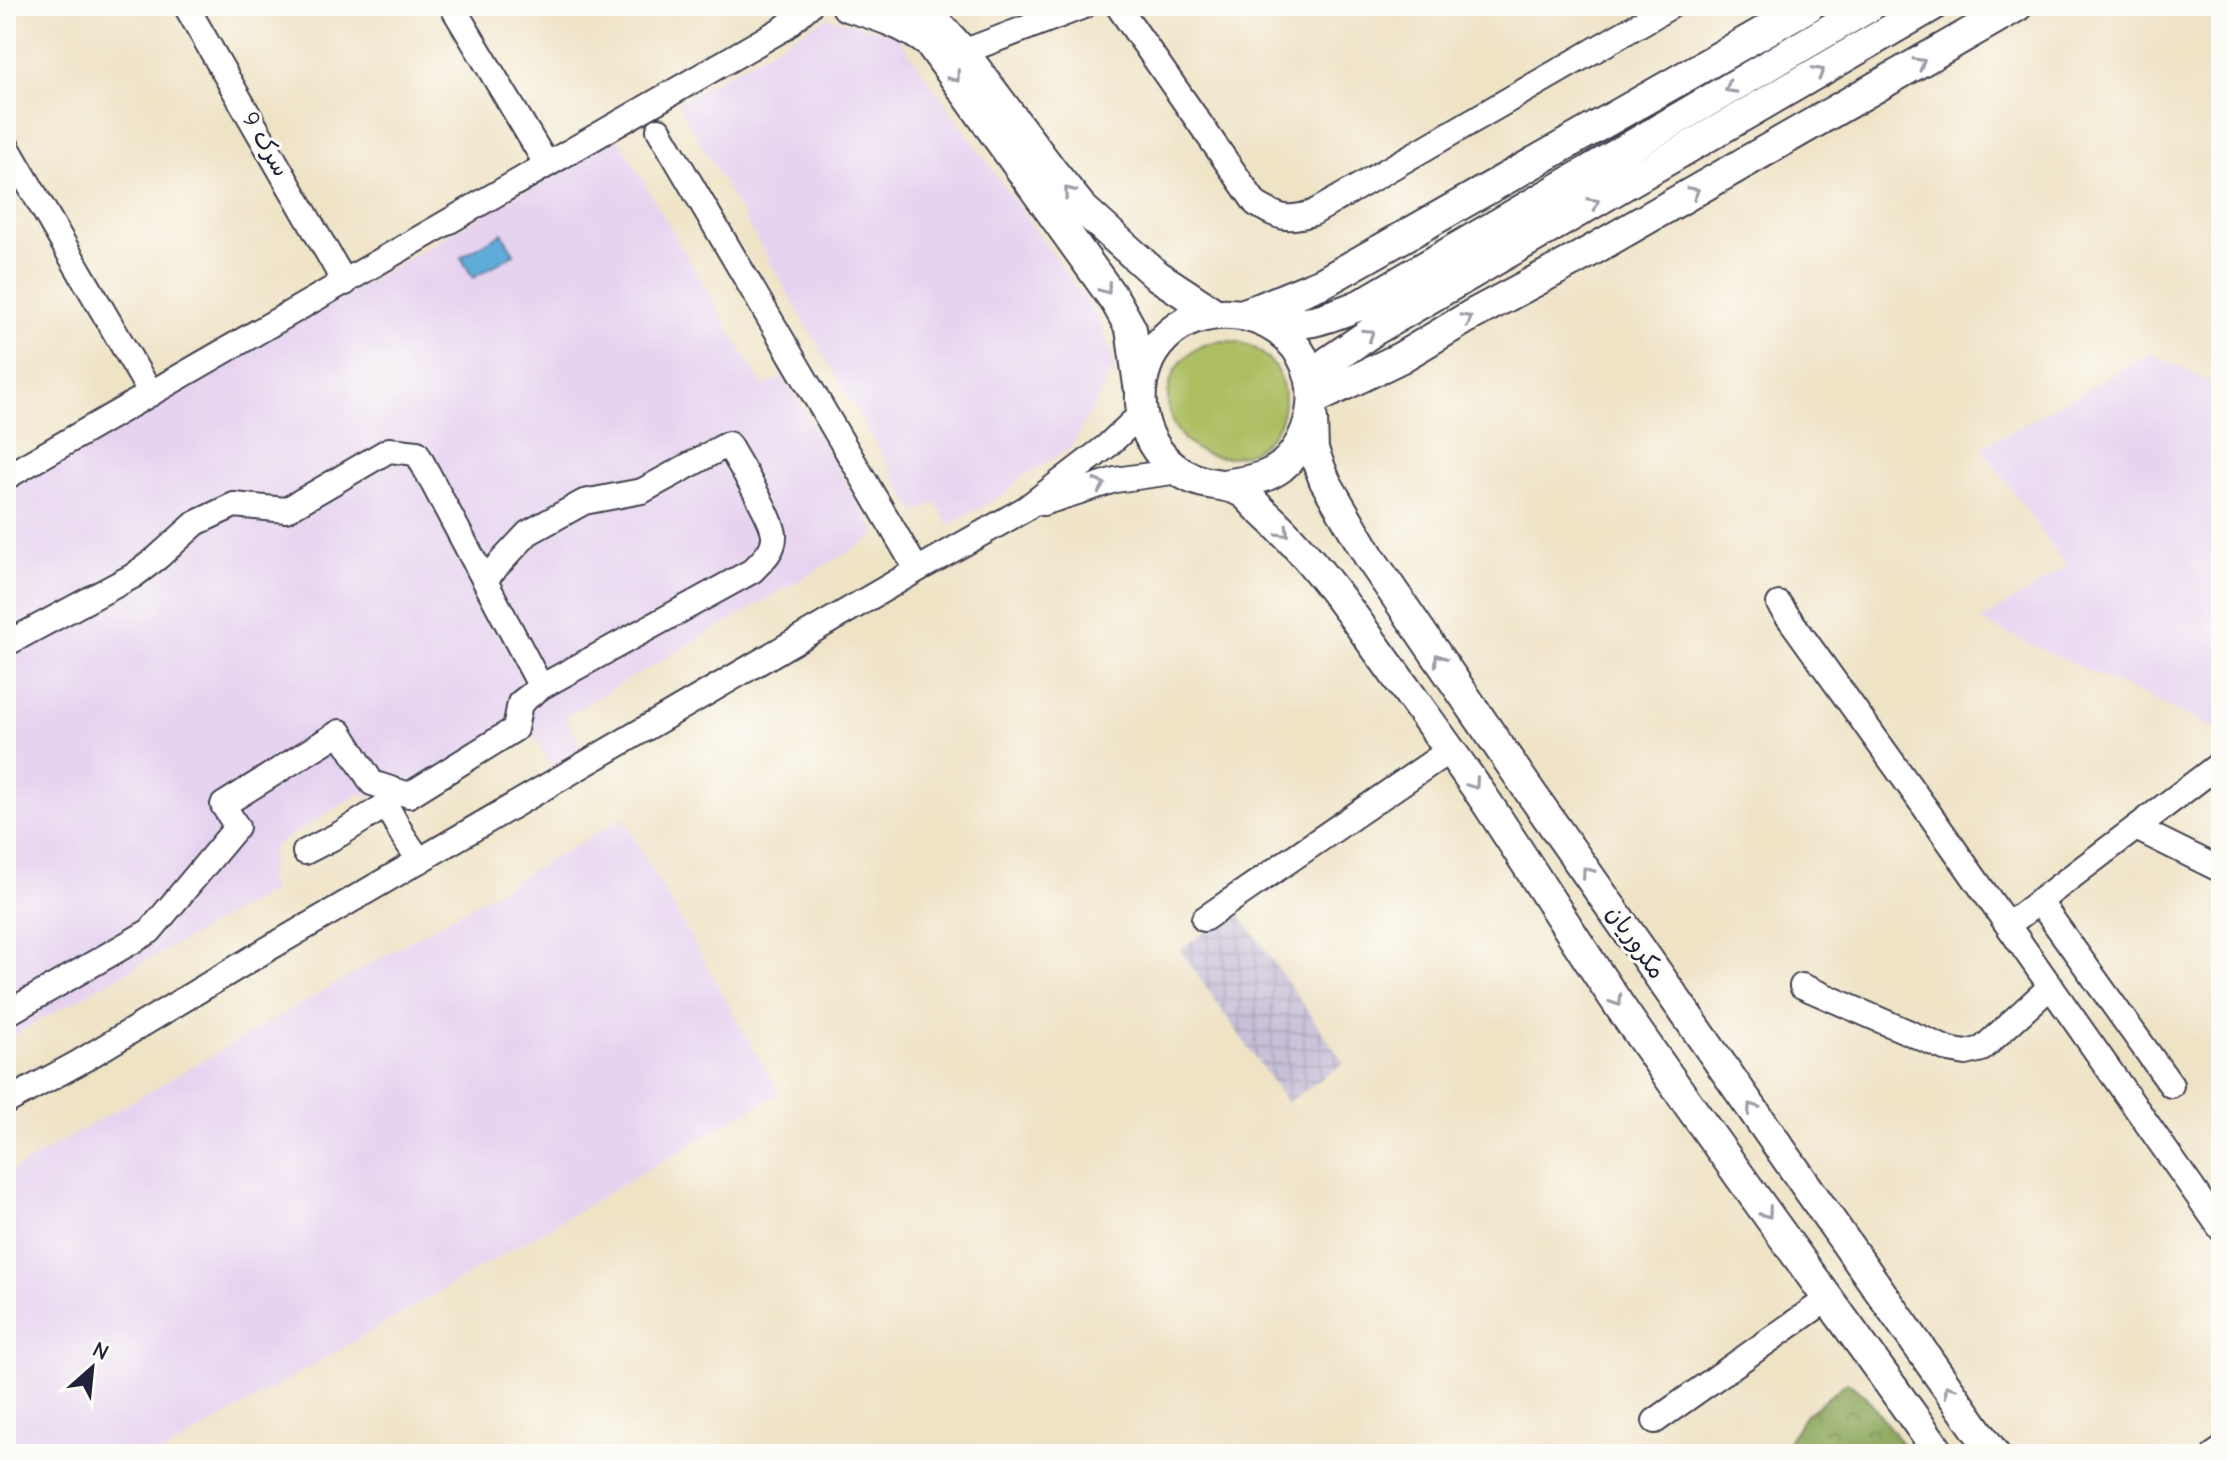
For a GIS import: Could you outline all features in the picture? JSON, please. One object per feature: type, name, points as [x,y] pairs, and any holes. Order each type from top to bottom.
[{"type":"main road","points":[[912,6],[935,21],[963,52],[1082,208],[1155,274],[1288,338],[1304,359],[1312,400]]},
{"type":"main road","points":[[1241,316],[1324,282],[1809,6]]},
{"type":"main road","points":[[1140,402],[1147,363],[1163,338],[1187,321],[1241,316],[1289,325],[1317,322],[1360,305],[1870,6]]},
{"type":"main road","points":[[1223,485],[1253,481],[1280,467],[1301,444],[1312,400],[1328,362],[1376,329],[1932,6]]},
{"type":"main road","points":[[1312,400],[1400,358],[2017,6]]},
{"type":"main road","points":[[863,8],[913,30],[930,43],[1116,302],[1131,329],[1140,402],[1148,436],[1161,456],[1179,471],[1200,481],[1243,492],[1334,589],[1484,799],[1626,1015],[1940,1454]]},
{"type":"main road","name":"مکروریان","points":[[1312,400],[1313,450],[1325,481],[1370,558],[1994,1454]]},
{"type":"street","name":"سرک 9","points":[[186,6],[345,283]]},
{"type":"street","points":[[452,6],[547,165]]},
{"type":"street","points":[[6,477],[784,28],[809,6]]},
{"type":"street","points":[[963,52],[1084,6]]},
{"type":"street","points":[[1118,6],[1256,204],[1275,215],[1294,218],[1313,213],[1671,6]]},
{"type":"street","points":[[659,130],[917,570]]},
{"type":"street","points":[[6,145],[151,394]]},
{"type":"street","points":[[6,1102],[78,1063],[1025,509],[1107,446],[1140,402]]},
{"type":"street","points":[[6,1014],[150,931],[237,827],[223,805],[340,732],[372,783],[409,795],[515,729],[520,703],[541,687],[752,571],[770,553],[775,535],[769,518],[728,444],[642,491],[584,502],[528,533],[485,579]]},
{"type":"street","points":[[6,644],[133,576],[196,523],[234,505],[286,510],[389,450],[417,453],[541,687]]},
{"type":"street","points":[[1025,509],[1115,480],[1179,471]]},
{"type":"street","points":[[1779,604],[2221,1229]]},
{"type":"street","points":[[1204,919],[1450,750]]},
{"type":"street","points":[[2008,925],[2221,763]]},
{"type":"street","points":[[305,852],[386,805],[420,861]]},
{"type":"street","points":[[2136,828],[2221,870]]},
{"type":"street","points":[[2039,901],[2171,1085]]},
{"type":"street","points":[[1802,986],[1949,1050],[1966,1053],[1982,1049],[2051,986]]},
{"type":"street","points":[[1655,1421],[1829,1298]]},
{"type":"street","points":[[2215,1454],[2221,1450]]},
{"type":"shaded area","points":[[827,17],[897,35],[1100,321],[1115,367],[1070,449],[1020,478],[1007,493],[949,525],[936,502],[916,513],[677,103]]},
{"type":"shaded area","points":[[618,137],[763,387],[783,376],[877,535],[566,716],[583,750],[552,768],[533,734],[400,812],[395,804],[360,793],[273,847],[269,884],[273,891],[6,1039],[6,490]]},
{"type":"shaded area","points":[[2151,353],[2221,387],[2221,731],[1980,621],[2067,567],[1982,448]]},
{"type":"shaded area","points":[[623,818],[779,1093],[161,1454],[6,1454],[6,1174]]},
{"type":"shaded area","points":[[1237,910],[1344,1063],[1287,1103],[1180,950]]},
{"type":"green space","points":[[1226,341],[1248,345],[1267,358],[1280,377],[1284,399],[1280,421],[1267,440],[1248,453],[1226,457],[1204,453],[1185,440],[1172,421],[1168,399],[1172,377],[1185,358],[1204,345]]},
{"type":"green space","points":[[1847,1382],[1866,1397],[1910,1454],[1798,1454],[1789,1439],[1806,1415]]},
{"type":"water","points":[[502,233],[514,254],[473,278],[461,257]]}]
